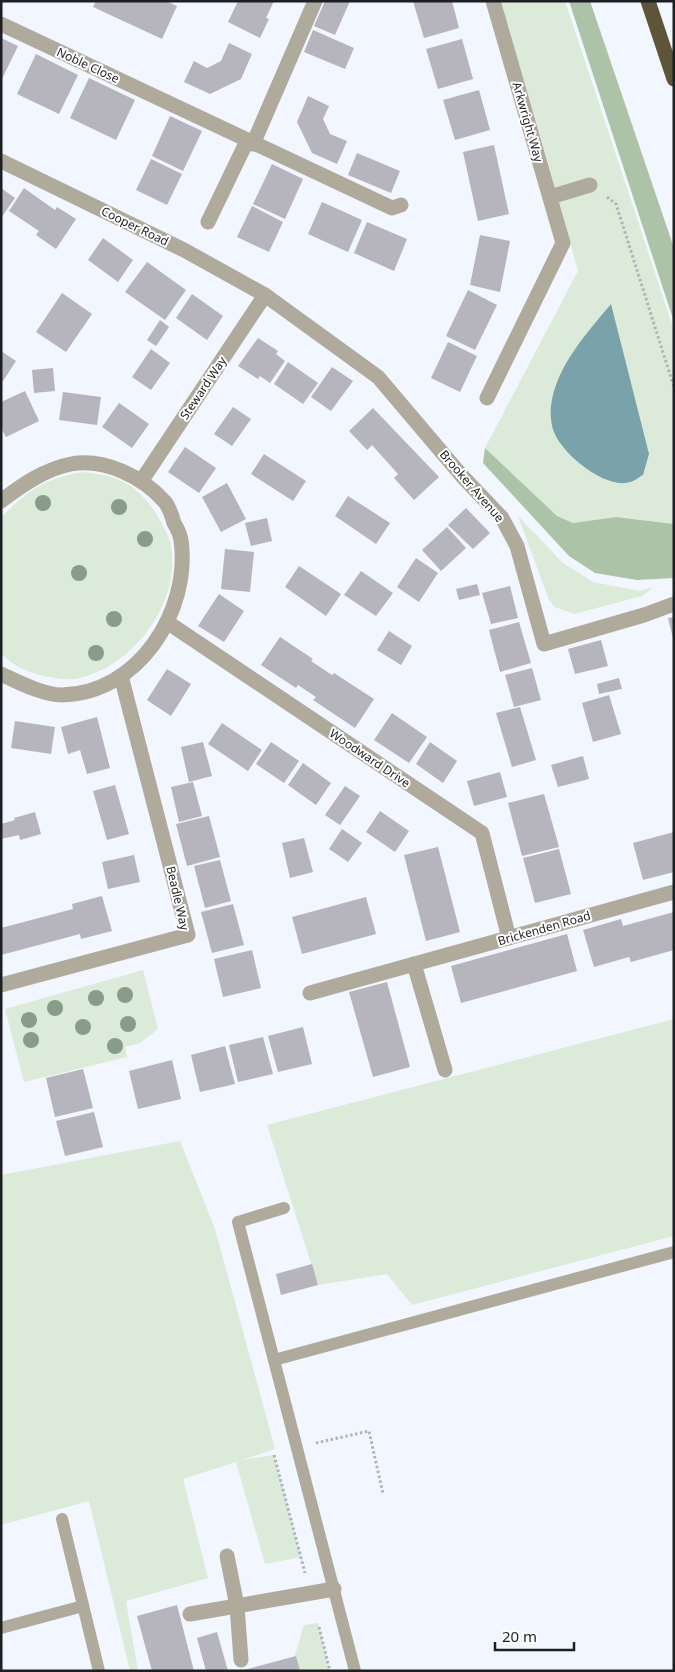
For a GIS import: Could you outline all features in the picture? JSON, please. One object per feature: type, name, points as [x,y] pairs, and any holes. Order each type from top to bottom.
[{"type":"highway","points":[[648,1],[674,79]]},
{"type":"street","points":[[208,222],[250,142],[316,1]]},
{"type":"street","name":"Arkwright Way","points":[[487,398],[563,243],[493,1]]},
{"type":"street","name":"Noble Close","points":[[1,24],[392,208],[402,205]]},
{"type":"street","name":"Cooper Road","points":[[1,161],[184,250],[265,295]]},
{"type":"street","points":[[550,197],[590,185]]},
{"type":"street","name":"Steward Way","points":[[142,480],[265,295]]},
{"type":"street","name":"Brooker Avenue","points":[[265,295],[378,377],[462,476],[502,518],[517,546],[544,644],[644,615],[674,604]]},
{"type":"street","points":[[1,501],[24,484],[52,470],[71,464],[89,463],[114,468],[142,480],[166,503],[181,539],[182,572],[178,595],[167,622],[150,650],[136,665],[121,676],[93,690],[61,695],[38,690],[1,674]]},
{"type":"street","name":"Woodward Drive","points":[[167,622],[482,833],[509,938]]},
{"type":"street","name":"Beadle Way","points":[[1,985],[188,934],[121,676]]},
{"type":"street","name":"Brickenden Road","points":[[310,993],[674,892]]},
{"type":"street","points":[[414,964],[445,1070]]},
{"type":"street","points":[[227,1556],[237,1606],[241,1660]]},
{"type":"street","points":[[190,1614],[310,1594],[334,1588]]},
{"type":"lane","points":[[284,1208],[238,1222],[356,1671]]},
{"type":"lane","points":[[274,1360],[674,1252]]},
{"type":"lane","points":[[62,1519],[96,1670]]},
{"type":"lane","points":[[1,1628],[83,1606]]},
{"type":"path","points":[[590,185],[616,204],[674,387]]},
{"type":"path","points":[[308,1444],[369,1431],[383,1494]]},
{"type":"path","points":[[274,1455],[310,1594]]},
{"type":"path","points":[[319,1627],[330,1671]]},
{"type":"green space","points":[[499,1],[565,1],[674,330],[674,524],[616,517],[573,523],[557,516],[485,448],[578,271],[542,141]]},
{"type":"green space","points":[[569,1],[590,1],[674,248],[674,322]]},
{"type":"green space","points":[[485,448],[557,516],[573,523],[616,517],[674,524],[674,578],[637,580],[595,573],[569,556],[483,463]]},
{"type":"green space","points":[[84,472],[117,479],[132,487],[146,500],[157,515],[169,538],[172,568],[168,590],[160,611],[148,630],[133,647],[115,662],[96,673],[75,679],[60,679],[26,670],[10,662],[1,653],[1,518],[19,500],[38,487],[71,474]]},
{"type":"green space","points":[[518,516],[563,563],[593,582],[640,591],[653,587],[642,596],[574,614],[555,607],[549,600]]},
{"type":"green space","points":[[143,970],[158,1029],[140,1043],[125,1047],[127,1057],[24,1082],[5,1009]]},
{"type":"green space","points":[[674,1019],[674,1236],[412,1305],[387,1274],[318,1285],[267,1125]]},
{"type":"green space","points":[[180,1141],[215,1229],[275,1449],[242,1460],[274,1455],[301,1557],[265,1564],[236,1462],[183,1479],[208,1578],[126,1601],[138,1671],[130,1671],[89,1501],[1,1525],[1,1175]]},
{"type":"green space","points":[[318,1623],[330,1671],[299,1671],[295,1655],[304,1625]]},
{"type":"water","points":[[611,304],[649,454],[643,475],[632,481],[620,483],[609,481],[575,460],[559,441],[551,423],[551,406],[559,377],[583,338]]},
{"type":"building","points":[[96,1],[166,1],[177,6],[162,39],[93,7]]},
{"type":"building","points":[[238,1],[274,1],[266,18],[269,19],[260,38],[228,22]]},
{"type":"building","points":[[325,1],[350,1],[335,35],[314,26]]},
{"type":"building","points":[[413,1],[452,1],[459,28],[424,38]]},
{"type":"building","points":[[313,30],[354,48],[345,69],[304,52]]},
{"type":"building","points":[[1,38],[18,46],[1,81]]},
{"type":"building","points":[[462,39],[473,79],[438,89],[426,49]]},
{"type":"building","points":[[229,43],[252,54],[241,79],[210,94],[184,82],[194,61],[207,68],[221,61]]},
{"type":"building","points":[[36,54],[78,75],[59,114],[17,94]]},
{"type":"building","points":[[89,78],[135,100],[116,140],[70,118]]},
{"type":"building","points":[[479,90],[490,130],[455,140],[443,100]]},
{"type":"building","points":[[308,96],[329,106],[323,119],[330,134],[347,141],[337,164],[312,153],[297,122]]},
{"type":"building","points":[[170,116],[202,131],[183,171],[152,156]]},
{"type":"building","points":[[494,145],[509,214],[478,221],[463,152]]},
{"type":"building","points":[[357,153],[400,171],[391,193],[348,175]]},
{"type":"building","points":[[151,159],[182,174],[167,205],[136,190]]},
{"type":"building","points":[[272,164],[303,179],[285,219],[253,204]]},
{"type":"building","points":[[1,188],[15,198],[1,218]]},
{"type":"building","points":[[24,188],[55,210],[57,207],[76,219],[56,249],[36,235],[39,231],[9,211]]},
{"type":"building","points":[[322,202],[362,220],[348,252],[308,234]]},
{"type":"building","points":[[252,206],[283,222],[269,252],[237,237]]},
{"type":"building","points":[[367,222],[407,239],[394,271],[354,253]]},
{"type":"building","points":[[480,235],[510,241],[500,292],[470,285]]},
{"type":"building","points":[[103,238],[133,260],[118,282],[88,260]]},
{"type":"building","points":[[147,262],[186,290],[165,320],[125,292]]},
{"type":"building","points":[[468,290],[497,305],[475,350],[446,336]]},
{"type":"building","points":[[62,293],[92,314],[66,352],[36,332]]},
{"type":"building","points":[[192,294],[223,316],[207,340],[176,318]]},
{"type":"building","points":[[160,320],[169,327],[156,346],[147,340]]},
{"type":"building","points":[[258,338],[278,351],[276,354],[285,361],[270,383],[260,376],[258,379],[238,366]]},
{"type":"building","points":[[448,342],[477,356],[460,392],[431,378]]},
{"type":"building","points":[[151,349],[170,363],[151,390],[132,377]]},
{"type":"building","points":[[1,351],[16,361],[3,381],[1,380]]},
{"type":"building","points":[[288,362],[318,383],[303,404],[274,384]]},
{"type":"building","points":[[332,367],[353,381],[331,411],[311,397]]},
{"type":"building","points":[[53,368],[55,391],[34,393],[32,370]]},
{"type":"building","points":[[25,391],[39,421],[6,437],[1,428],[1,402]]},
{"type":"building","points":[[63,392],[101,397],[97,425],[59,420]]},
{"type":"building","points":[[119,403],[149,424],[132,448],[102,427]]},
{"type":"building","points":[[233,407],[251,419],[232,446],[214,434]]},
{"type":"building","points":[[373,408],[439,477],[414,500],[394,478],[398,474],[372,445],[367,450],[349,431]]},
{"type":"building","points":[[185,447],[216,468],[199,493],[168,472]]},
{"type":"building","points":[[264,454],[306,481],[293,501],[251,474]]},
{"type":"building","points":[[227,483],[246,519],[221,532],[202,497]]},
{"type":"building","points":[[348,496],[390,523],[376,544],[335,516]]},
{"type":"building","points":[[466,508],[490,533],[473,549],[448,525]]},
{"type":"building","points":[[267,518],[272,541],[251,546],[245,523]]},
{"type":"building","points":[[447,527],[466,548],[441,571],[422,550]]},
{"type":"building","points":[[225,549],[254,552],[250,592],[221,589]]},
{"type":"building","points":[[416,558],[438,573],[419,602],[397,587]]},
{"type":"building","points":[[299,566],[341,594],[326,616],[285,587]]},
{"type":"building","points":[[361,571],[393,593],[376,616],[344,595]]},
{"type":"building","points":[[477,584],[480,595],[459,600],[456,589]]},
{"type":"building","points":[[510,586],[518,618],[491,624],[482,593]]},
{"type":"building","points":[[219,594],[244,611],[224,642],[198,626]]},
{"type":"building","points":[[674,617],[674,638],[673,638],[668,618]]},
{"type":"building","points":[[519,622],[531,663],[500,672],[489,630]]},
{"type":"building","points":[[389,631],[412,646],[401,665],[377,650]]},
{"type":"building","points":[[280,637],[313,659],[311,661],[332,675],[334,673],[374,699],[355,728],[313,700],[316,697],[298,685],[296,688],[261,665]]},
{"type":"building","points":[[601,640],[608,666],[575,674],[568,649]]},
{"type":"building","points":[[532,668],[541,700],[514,707],[505,675]]},
{"type":"building","points":[[167,669],[191,684],[171,716],[147,700]]},
{"type":"building","points":[[619,678],[622,689],[599,694],[597,684]]},
{"type":"building","points":[[609,695],[621,734],[593,742],[582,703]]},
{"type":"building","points":[[520,707],[536,760],[512,767],[496,713]]},
{"type":"building","points":[[392,713],[427,737],[409,763],[374,740]]},
{"type":"building","points":[[97,717],[110,768],[87,774],[80,750],[68,754],[61,727]]},
{"type":"building","points":[[15,721],[55,727],[51,754],[11,748]]},
{"type":"building","points":[[222,723],[262,750],[248,771],[208,744]]},
{"type":"building","points":[[203,742],[212,776],[189,782],[181,747]]},
{"type":"building","points":[[271,742],[299,761],[284,783],[256,764]]},
{"type":"building","points":[[430,742],[457,761],[443,783],[416,764]]},
{"type":"building","points":[[583,756],[589,779],[558,787],[551,765]]},
{"type":"building","points":[[303,763],[331,783],[316,805],[288,785]]},
{"type":"building","points":[[500,772],[507,797],[474,806],[467,781]]},
{"type":"building","points":[[193,782],[202,816],[179,822],[171,787]]},
{"type":"building","points":[[115,785],[129,834],[107,840],[93,791]]},
{"type":"building","points":[[345,786],[360,796],[340,825],[325,815]]},
{"type":"building","points":[[544,794],[559,847],[522,856],[508,803]]},
{"type":"building","points":[[380,811],[409,831],[395,852],[366,832]]},
{"type":"building","points":[[35,812],[41,834],[20,840],[19,835],[1,839],[1,824]]},
{"type":"building","points":[[209,816],[220,857],[187,866],[176,824]]},
{"type":"building","points":[[342,829],[362,843],[348,862],[329,849]]},
{"type":"building","points":[[674,832],[674,872],[643,880],[633,843]]},
{"type":"building","points":[[304,838],[313,872],[290,878],[282,843]]},
{"type":"building","points":[[438,847],[460,932],[426,941],[404,855]]},
{"type":"building","points":[[559,849],[571,894],[535,903],[523,858]]},
{"type":"building","points":[[134,855],[140,882],[108,889],[102,862]]},
{"type":"building","points":[[220,860],[231,901],[205,908],[194,866]]},
{"type":"building","points":[[102,896],[112,931],[81,939],[80,934],[1,955],[1,928],[73,909],[72,904]]},
{"type":"building","points":[[366,897],[376,934],[302,954],[292,917]]},
{"type":"building","points":[[233,904],[244,945],[212,953],[201,912]]},
{"type":"building","points":[[674,912],[674,950],[631,962],[629,957],[594,967],[583,930],[621,919],[623,926]]},
{"type":"building","points":[[567,934],[577,971],[461,1003],[451,966]]},
{"type":"building","points":[[252,950],[261,988],[223,997],[214,959]]},
{"type":"building","points":[[387,982],[410,1067],[373,1077],[349,992]]},
{"type":"building","points":[[303,1027],[312,1064],[278,1072],[268,1036]]},
{"type":"building","points":[[263,1037],[273,1074],[238,1082],[229,1045]]},
{"type":"building","points":[[225,1046],[235,1084],[200,1092],[191,1055]]},
{"type":"building","points":[[172,1060],[181,1099],[138,1109],[129,1071]]},
{"type":"building","points":[[83,1069],[93,1108],[55,1117],[46,1078]]},
{"type":"building","points":[[94,1112],[103,1147],[65,1156],[56,1121]]},
{"type":"building","points":[[312,1264],[318,1285],[281,1295],[276,1274]]},
{"type":"building","points":[[177,1605],[194,1671],[152,1671],[137,1616]]},
{"type":"building","points":[[217,1632],[228,1671],[206,1671],[197,1638]]},
{"type":"building","points":[[296,1656],[300,1671],[244,1671],[244,1670]]}]
